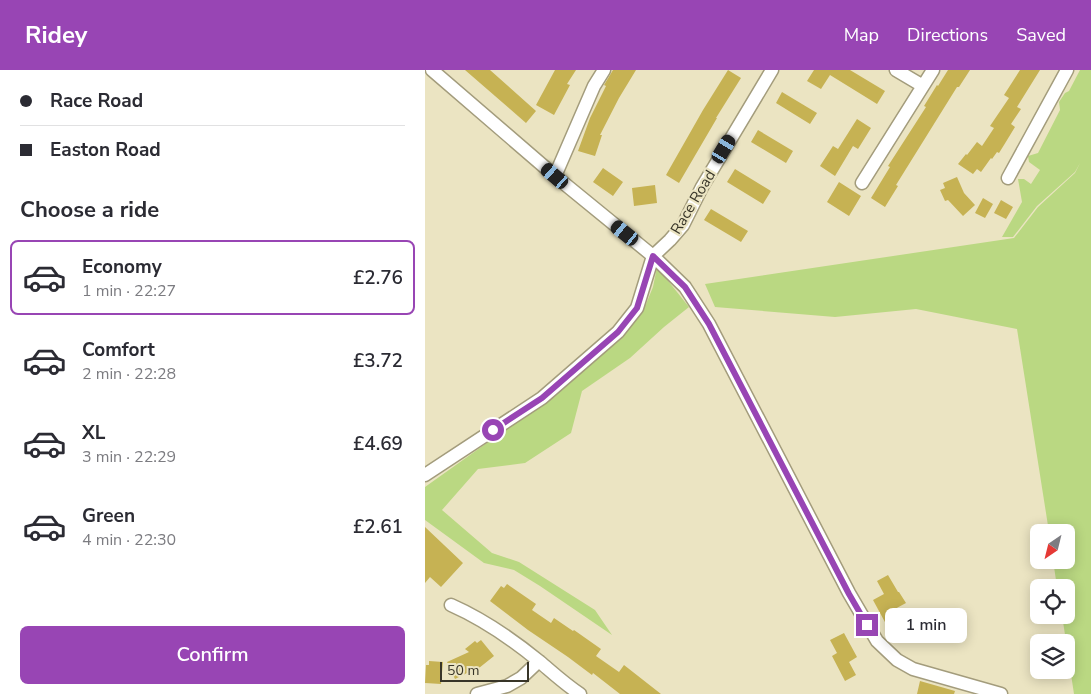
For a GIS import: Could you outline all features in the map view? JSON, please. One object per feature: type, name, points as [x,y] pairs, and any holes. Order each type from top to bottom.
[{"type":"street","points":[[432,70],[555,176],[653,256],[685,287],[709,324],[849,594],[877,641],[897,660],[913,669],[1001,694]]},
{"type":"street","points":[[555,176],[593,86],[604,70]]},
{"type":"street","name":"Race Road","points":[[425,475],[542,398],[618,332],[637,308],[653,256],[683,225],[701,187],[772,70]]},
{"type":"street","points":[[896,70],[923,86]]},
{"type":"street","points":[[862,183],[933,70]]},
{"type":"street","points":[[1008,178],[1067,70]]},
{"type":"street","points":[[451,605],[487,622],[580,694]]},
{"type":"street","points":[[477,694],[507,686],[521,678],[539,661]]},
{"type":"green space","points":[[1080,70],[1091,70],[1091,694],[1074,694],[1072,679],[1075,679],[1075,634],[1065,634],[1063,624],[1075,624],[1075,579],[1056,579],[1054,569],[1075,569],[1075,524],[1048,524],[1017,329],[916,309],[835,317],[715,307],[705,284],[1014,238],[1038,207],[1075,173],[1080,163],[1075,172],[1037,206],[1013,237],[1002,237],[1022,202],[1018,179],[1024,179],[1031,184],[1040,170],[1029,162],[1028,156],[1038,153],[1060,110],[1059,102],[1065,93],[1069,91]]},
{"type":"green space","points":[[657,267],[689,307],[630,358],[582,391],[571,433],[525,463],[478,469],[442,510],[492,553],[519,562],[595,610],[612,635],[514,570],[484,563],[425,520],[425,487],[519,420],[620,340],[646,304],[653,287]]},
{"type":"building","points":[[465,70],[490,70],[536,111],[526,123]]},
{"type":"building","points":[[555,70],[576,70],[567,84],[570,85],[554,115],[536,105]]},
{"type":"building","points":[[613,70],[636,70],[600,135],[602,135],[595,156],[578,151],[590,118],[606,86],[604,85]]},
{"type":"building","points":[[728,70],[741,78],[679,183],[666,175]]},
{"type":"building","points":[[814,70],[850,70],[885,91],[877,104],[830,75],[821,89],[807,81]]},
{"type":"building","points":[[948,70],[970,70],[959,87],[957,87],[896,185],[898,186],[885,207],[871,198],[890,167],[888,166],[926,107],[924,106]]},
{"type":"building","points":[[1020,70],[1040,70],[1017,107],[1021,109],[1011,124],[1015,127],[999,153],[997,152],[991,158],[981,172],[977,169],[973,174],[958,164],[977,142],[982,146],[994,128],[990,126],[1009,98],[1004,95]]},
{"type":"building","points":[[782,92],[817,113],[810,124],[776,103]]},
{"type":"building","points":[[857,119],[871,128],[858,149],[853,146],[835,176],[820,166],[833,146],[838,149]]},
{"type":"building","points":[[758,130],[793,151],[786,163],[751,142]]},
{"type":"building","points":[[603,168],[623,182],[613,196],[593,182]]},
{"type":"building","points":[[735,169],[771,191],[763,204],[727,182]]},
{"type":"building","points":[[957,177],[964,193],[975,205],[963,216],[948,200],[945,201],[940,190],[945,188],[943,183]]},
{"type":"building","points":[[839,182],[861,196],[849,216],[827,202]]},
{"type":"building","points":[[655,185],[657,203],[634,206],[632,188]]},
{"type":"building","points":[[983,198],[993,204],[985,218],[975,213]]},
{"type":"building","points":[[1001,200],[1013,207],[1006,219],[994,213]]},
{"type":"building","points":[[711,209],[748,231],[741,242],[704,220]]},
{"type":"building","points":[[425,527],[463,563],[441,587],[430,577],[425,583]]},
{"type":"building","points":[[888,575],[906,603],[893,610],[897,618],[886,624],[873,600],[884,594],[877,581]]},
{"type":"building","points":[[507,584],[536,604],[532,610],[551,623],[554,618],[601,649],[596,656],[619,672],[624,665],[661,694],[620,694],[593,673],[592,675],[528,630],[490,601],[501,586],[504,588]]},
{"type":"building","points":[[844,633],[857,657],[849,662],[856,675],[845,681],[832,656],[837,653],[830,640]]},
{"type":"building","points":[[481,640],[494,656],[479,668],[455,679],[447,662],[469,652],[465,649],[475,641],[477,643]]},
{"type":"building","points":[[429,661],[443,662],[441,684],[425,683],[426,665],[429,665]]},
{"type":"building","points":[[920,681],[955,691],[954,694],[917,694]]},
{"type":"route","points":[[493,430],[542,398],[618,332],[637,308],[653,256],[685,287],[709,324],[849,594],[867,625]]}]
